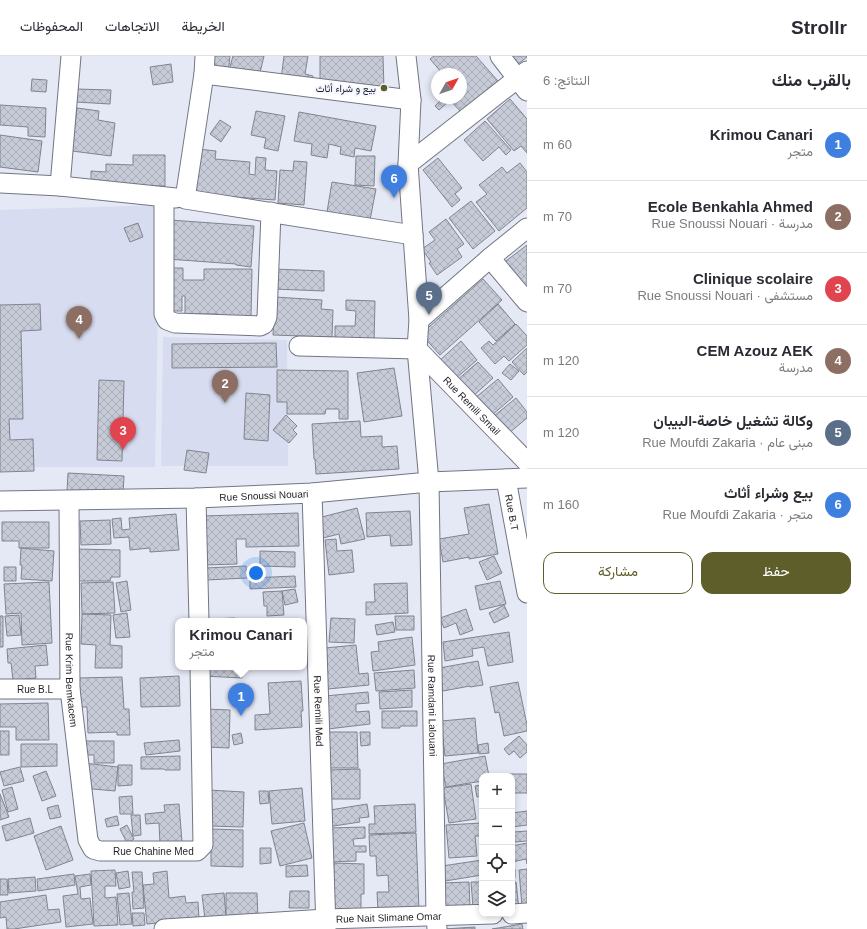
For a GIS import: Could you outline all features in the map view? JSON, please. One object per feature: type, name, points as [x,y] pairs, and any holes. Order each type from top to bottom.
[{"type":"street","points":[[60,186],[71,56]]},
{"type":"street","name":"Rue Ramdani Lalouani","points":[[406,56],[411,100],[408,164],[419,320],[417,349],[429,482],[437,922]]},
{"type":"street","points":[[408,164],[524,80],[500,56]]},
{"type":"street","points":[[185,199],[205,65],[411,100]]},
{"type":"street","points":[[0,183],[60,186],[185,199],[413,234]]},
{"type":"street","points":[[164,197],[164,314],[167,320],[175,323],[260,326],[264,324],[267,317],[271,212]]},
{"type":"street","points":[[419,320],[527,228]]},
{"type":"street","points":[[490,258],[527,302]]},
{"type":"street","points":[[299,346],[417,349]]},
{"type":"street","name":"Rue Remili Smail","points":[[417,349],[527,462]]},
{"type":"street","name":"Rue Snoussi Nouari","points":[[0,501],[196,498],[312,493],[429,482],[527,478]]},
{"type":"street","name":"Rue B.T","points":[[506,479],[527,593]]},
{"type":"street","name":"Rue Remili Med","points":[[312,493],[326,924]]},
{"type":"street","points":[[196,498],[199,618]]},
{"type":"street","name":"Rue Krim Bemkacem","points":[[69,501],[70,689],[88,840],[93,848],[100,851]]},
{"type":"street","name":"Rue Chahine Med","points":[[100,851],[197,851],[203,845],[200,670]]},
{"type":"street","name":"Rue B.L","points":[[0,689],[70,689]]},
{"type":"street","points":[[515,914],[527,913]]},
{"type":"street","name":"Rue Nait Slimane Omar","points":[[164,929],[437,922],[479,916]]},
{"type":"shaded area","points":[[160,205],[155,467],[0,467],[0,210]]},
{"type":"shaded area","points":[[163,337],[287,340],[288,466],[161,466]]},
{"type":"building","points":[[212,56],[230,56],[228,74],[210,71]]},
{"type":"building","points":[[233,56],[264,56],[258,81],[228,74]]},
{"type":"building","points":[[284,56],[308,56],[305,74],[313,76],[312,83],[281,79]]},
{"type":"building","points":[[320,56],[383,56],[384,89],[320,89]]},
{"type":"building","points":[[434,56],[476,56],[498,81],[461,112],[454,104],[467,104],[467,68],[438,68],[430,59]]},
{"type":"building","points":[[512,56],[527,56],[527,57],[518,64]]},
{"type":"building","points":[[171,64],[173,82],[153,85],[150,67]]},
{"type":"building","points":[[32,79],[47,80],[46,92],[31,91]]},
{"type":"building","points":[[76,89],[111,90],[110,104],[76,102]]},
{"type":"building","points":[[510,99],[527,119],[527,153],[521,146],[514,151],[487,119]]},
{"type":"building","points":[[437,104],[446,104],[439,110],[435,106]]},
{"type":"building","points":[[0,105],[46,108],[45,137],[28,136],[28,127],[0,125]]},
{"type":"building","points":[[77,108],[99,111],[98,120],[115,123],[111,156],[72,151]]},
{"type":"building","points":[[256,111],[285,116],[278,151],[264,148],[266,138],[251,135]]},
{"type":"building","points":[[299,112],[376,126],[371,151],[355,148],[354,157],[340,154],[341,147],[329,144],[327,158],[311,155],[312,144],[294,141]]},
{"type":"building","points":[[220,120],[231,127],[221,142],[210,134]]},
{"type":"building","points":[[485,121],[511,150],[506,155],[499,147],[483,161],[464,140]]},
{"type":"building","points":[[0,135],[42,141],[38,172],[0,167]]},
{"type":"building","points":[[198,149],[216,151],[215,159],[250,162],[249,174],[255,175],[256,157],[266,158],[265,170],[277,171],[275,200],[195,194]]},
{"type":"building","points":[[133,155],[165,155],[165,186],[91,185],[91,171],[106,172],[106,164],[133,165]]},
{"type":"building","points":[[356,156],[375,156],[374,186],[355,185]]},
{"type":"building","points":[[438,158],[462,188],[455,194],[460,200],[452,207],[423,170]]},
{"type":"building","points":[[294,161],[307,162],[304,205],[278,203],[280,170],[293,171]]},
{"type":"building","points":[[520,163],[527,172],[527,208],[499,231],[476,202],[487,194],[479,185],[502,167],[507,173]]},
{"type":"building","points":[[332,182],[376,189],[370,220],[327,212]]},
{"type":"building","points":[[471,201],[495,231],[473,249],[449,218]]},
{"type":"building","points":[[446,219],[464,244],[457,249],[462,257],[437,275],[429,263],[431,262],[422,249],[435,240],[429,232]]},
{"type":"building","points":[[170,220],[254,226],[251,267],[236,264],[167,259]]},
{"type":"building","points":[[138,223],[143,237],[130,242],[124,228]]},
{"type":"building","points":[[527,245],[527,293],[502,264]]},
{"type":"building","points":[[166,268],[183,268],[183,280],[204,280],[204,269],[252,269],[251,317],[217,316],[218,314],[185,314],[185,296],[182,296],[182,311],[165,311]]},
{"type":"building","points":[[274,269],[324,271],[324,291],[273,289]]},
{"type":"building","points":[[483,279],[502,300],[440,355],[421,334]]},
{"type":"building","points":[[275,297],[322,300],[321,309],[333,310],[332,337],[273,335]]},
{"type":"building","points":[[346,300],[375,301],[374,343],[335,341],[335,326],[355,326],[356,311],[346,310]]},
{"type":"building","points":[[40,304],[41,330],[21,331],[23,419],[9,419],[10,440],[33,439],[34,471],[0,472],[0,305]]},
{"type":"building","points":[[498,304],[515,324],[496,341],[479,322]]},
{"type":"building","points":[[516,324],[527,336],[527,345],[509,361],[504,356],[495,364],[481,348],[489,341],[493,345]]},
{"type":"building","points":[[461,341],[477,360],[454,380],[438,362]]},
{"type":"building","points":[[276,343],[277,367],[172,368],[172,344]]},
{"type":"building","points":[[527,348],[527,372],[524,375],[512,362]]},
{"type":"building","points":[[478,362],[493,378],[471,398],[456,381]]},
{"type":"building","points":[[510,364],[519,371],[511,380],[502,373]]},
{"type":"building","points":[[394,368],[402,416],[364,422],[357,373]]},
{"type":"building","points":[[277,370],[348,371],[348,419],[339,419],[339,409],[326,409],[325,414],[287,414],[287,402],[277,402]]},
{"type":"building","points":[[498,379],[513,397],[491,416],[475,398]]},
{"type":"building","points":[[99,380],[124,381],[122,461],[97,460]]},
{"type":"building","points":[[246,393],[270,395],[268,441],[244,439]]},
{"type":"building","points":[[516,398],[527,412],[527,418],[509,433],[494,416]]},
{"type":"building","points":[[286,415],[297,426],[293,430],[297,434],[289,443],[273,430]]},
{"type":"building","points":[[360,421],[361,437],[382,436],[382,447],[397,446],[399,469],[316,474],[312,424]]},
{"type":"building","points":[[187,450],[209,453],[206,473],[184,470]]},
{"type":"building","points":[[68,473],[124,476],[123,494],[67,491]]},
{"type":"building","points":[[489,504],[498,554],[469,559],[469,557],[443,562],[439,539],[469,534],[464,508]]},
{"type":"building","points":[[357,508],[365,539],[341,544],[339,534],[323,538],[318,518]]},
{"type":"building","points":[[410,511],[412,545],[391,546],[390,535],[367,537],[366,513]]},
{"type":"building","points":[[298,513],[299,546],[246,547],[246,539],[236,539],[237,564],[204,565],[203,516]]},
{"type":"building","points":[[176,514],[179,550],[150,552],[150,548],[130,550],[129,537],[114,538],[112,519],[121,518],[122,530],[130,529],[129,518]]},
{"type":"building","points":[[110,520],[111,544],[81,545],[80,521]]},
{"type":"building","points":[[2,522],[49,522],[49,548],[19,548],[19,541],[2,541]]},
{"type":"building","points":[[336,539],[337,551],[352,550],[354,572],[329,575],[325,540]]},
{"type":"building","points":[[21,548],[54,551],[52,581],[21,579]]},
{"type":"building","points":[[77,549],[120,550],[120,577],[111,577],[110,581],[76,581]]},
{"type":"building","points":[[260,551],[295,552],[295,567],[260,566]]},
{"type":"building","points":[[494,556],[502,573],[487,580],[479,562]]},
{"type":"building","points":[[246,566],[247,578],[207,580],[206,568]]},
{"type":"building","points":[[4,567],[16,567],[16,581],[4,581]]},
{"type":"building","points":[[295,576],[296,587],[250,589],[250,578]]},
{"type":"building","points":[[127,581],[131,610],[121,612],[116,583]]},
{"type":"building","points":[[500,581],[506,604],[480,610],[475,586]]},
{"type":"building","points":[[49,582],[52,643],[22,645],[21,613],[6,614],[4,584]]},
{"type":"building","points":[[113,582],[115,613],[82,614],[81,583]]},
{"type":"building","points":[[407,583],[408,613],[366,615],[366,602],[375,602],[374,584]]},
{"type":"building","points":[[295,589],[298,602],[285,605],[282,591]]},
{"type":"building","points":[[282,591],[284,615],[267,616],[267,606],[264,606],[263,592]]},
{"type":"building","points":[[504,605],[509,616],[494,623],[489,613]]},
{"type":"building","points":[[466,609],[473,630],[460,635],[456,623],[444,628],[440,618]]},
{"type":"building","points":[[127,613],[130,637],[116,638],[113,615]]},
{"type":"building","points":[[82,614],[111,615],[110,645],[122,646],[122,668],[95,668],[96,645],[81,644]]},
{"type":"building","points":[[19,615],[21,635],[7,636],[5,616]]},
{"type":"building","points":[[0,616],[3,616],[3,647],[0,647]]},
{"type":"building","points":[[395,616],[414,616],[414,630],[396,630]]},
{"type":"building","points":[[331,618],[355,619],[354,643],[329,642]]},
{"type":"building","points":[[393,622],[395,632],[377,635],[375,625]]},
{"type":"building","points":[[509,632],[513,662],[488,666],[484,647],[472,649],[473,656],[445,661],[443,642]]},
{"type":"building","points":[[412,637],[415,665],[373,671],[371,652],[379,651],[378,642]]},
{"type":"building","points":[[46,645],[48,665],[35,666],[36,678],[13,680],[11,663],[8,663],[7,649]]},
{"type":"building","points":[[356,645],[359,674],[368,673],[369,685],[328,689],[325,648]]},
{"type":"building","points":[[478,661],[483,685],[443,691],[439,668]]},
{"type":"building","points":[[203,670],[243,670],[242,678],[203,676]]},
{"type":"building","points":[[414,670],[415,688],[376,691],[374,673]]},
{"type":"building","points":[[179,676],[180,706],[141,707],[140,678]]},
{"type":"building","points":[[122,677],[124,709],[129,709],[130,735],[117,735],[117,732],[88,733],[87,707],[79,707],[77,678]]},
{"type":"building","points":[[301,681],[303,711],[301,711],[302,727],[255,730],[255,715],[270,714],[268,683]]},
{"type":"building","points":[[518,682],[527,731],[504,736],[499,712],[495,713],[490,687]]},
{"type":"building","points":[[412,690],[412,707],[380,709],[379,692]]},
{"type":"building","points":[[368,692],[369,703],[356,704],[356,712],[369,711],[370,724],[328,729],[325,696]]},
{"type":"building","points":[[48,703],[49,740],[16,740],[16,727],[0,727],[0,704]]},
{"type":"building","points":[[206,709],[230,710],[229,748],[206,747]]},
{"type":"building","points":[[382,711],[417,711],[417,726],[382,728]]},
{"type":"building","points":[[475,718],[478,753],[445,756],[441,721]]},
{"type":"building","points":[[0,731],[9,731],[9,755],[0,755]]},
{"type":"building","points":[[327,732],[357,732],[358,768],[327,768]]},
{"type":"building","points":[[360,732],[370,732],[370,745],[361,746]]},
{"type":"building","points":[[241,733],[243,743],[234,745],[232,735]]},
{"type":"building","points":[[519,736],[527,745],[527,752],[520,758],[514,751],[509,755],[504,749]]},
{"type":"building","points":[[179,740],[180,751],[146,755],[144,743]]},
{"type":"building","points":[[82,741],[114,741],[114,763],[94,763],[94,755],[82,755]]},
{"type":"building","points":[[488,743],[489,753],[479,754],[478,745]]},
{"type":"building","points":[[21,744],[57,744],[57,766],[21,767]]},
{"type":"building","points":[[180,756],[180,770],[141,769],[141,757]]},
{"type":"building","points":[[485,756],[488,773],[479,773],[479,782],[446,787],[441,764]]},
{"type":"building","points":[[84,763],[118,767],[115,791],[82,788]]},
{"type":"building","points":[[118,765],[132,765],[132,785],[118,786]]},
{"type":"building","points":[[20,767],[24,781],[4,786],[0,772]]},
{"type":"building","points":[[360,769],[360,799],[329,799],[329,770]]},
{"type":"building","points":[[46,771],[56,796],[42,801],[33,776]]},
{"type":"building","points":[[515,774],[527,774],[527,793],[515,793]]},
{"type":"building","points":[[471,784],[476,819],[449,823],[443,788]]},
{"type":"building","points":[[479,785],[479,797],[477,797],[475,786]]},
{"type":"building","points":[[12,787],[18,809],[8,812],[2,790]]},
{"type":"building","points":[[302,788],[305,821],[272,824],[269,791]]},
{"type":"building","points":[[208,790],[244,792],[243,827],[209,826]]},
{"type":"building","points":[[259,791],[268,791],[269,803],[260,804]]},
{"type":"building","points":[[0,794],[9,817],[0,820]]},
{"type":"building","points":[[132,796],[133,814],[120,814],[119,797]]},
{"type":"building","points":[[179,804],[182,842],[160,844],[159,823],[146,824],[145,814],[165,812],[164,805]]},
{"type":"building","points":[[367,804],[369,817],[359,818],[360,822],[327,827],[324,811]]},
{"type":"building","points":[[415,804],[416,832],[369,834],[369,824],[375,824],[374,806]]},
{"type":"building","points":[[58,805],[61,817],[50,819],[47,808]]},
{"type":"building","points":[[527,811],[527,825],[515,827],[515,813]]},
{"type":"building","points":[[131,815],[140,815],[141,835],[133,836]]},
{"type":"building","points":[[117,816],[119,825],[107,827],[105,819]]},
{"type":"building","points":[[30,818],[34,833],[6,841],[2,826]]},
{"type":"building","points":[[304,823],[312,858],[280,866],[271,831]]},
{"type":"building","points":[[479,823],[479,836],[475,836],[477,856],[449,858],[446,825]]},
{"type":"building","points":[[127,825],[134,839],[127,843],[120,829]]},
{"type":"building","points":[[61,826],[73,860],[46,870],[34,836]]},
{"type":"building","points":[[365,827],[365,838],[353,839],[354,846],[366,846],[366,852],[356,852],[356,861],[331,862],[329,828]]},
{"type":"building","points":[[211,829],[243,830],[243,867],[211,866]]},
{"type":"building","points":[[527,831],[527,841],[515,842],[515,832]]},
{"type":"building","points":[[416,833],[419,910],[378,912],[377,892],[389,892],[388,875],[377,876],[376,856],[370,856],[369,835]]},
{"type":"building","points":[[527,843],[527,864],[526,859],[515,861],[515,845]]},
{"type":"building","points":[[260,848],[271,848],[271,863],[260,864]]},
{"type":"building","points":[[479,860],[479,875],[445,881],[442,866]]},
{"type":"building","points":[[334,863],[364,864],[364,894],[361,894],[361,910],[332,909]]},
{"type":"building","points":[[307,865],[308,876],[286,877],[286,866]]},
{"type":"building","points":[[527,869],[527,907],[522,907],[519,870]]},
{"type":"building","points":[[115,870],[116,886],[105,886],[105,898],[116,897],[118,925],[94,926],[91,871]]},
{"type":"building","points":[[128,871],[130,887],[119,889],[116,873]]},
{"type":"building","points":[[167,871],[169,898],[185,896],[186,903],[198,902],[199,919],[147,924],[143,885],[154,884],[153,873]]},
{"type":"building","points":[[132,872],[142,872],[144,908],[133,909],[132,892],[134,892]]},
{"type":"building","points":[[74,874],[75,885],[38,891],[37,879]]},
{"type":"building","points":[[90,874],[91,885],[80,887],[81,899],[90,898],[93,924],[66,927],[63,896],[78,894],[75,876]]},
{"type":"building","points":[[35,877],[36,891],[9,893],[8,879]]},
{"type":"building","points":[[0,879],[7,879],[8,895],[0,895]]},
{"type":"building","points":[[469,882],[470,908],[444,910],[442,883]]},
{"type":"building","points":[[471,882],[479,882],[479,906],[473,907]]},
{"type":"building","points":[[515,882],[519,910],[515,911]]},
{"type":"building","points":[[290,891],[309,891],[309,908],[289,908]]},
{"type":"building","points":[[129,893],[132,924],[120,925],[117,894]]},
{"type":"building","points":[[224,893],[226,916],[205,919],[202,895]]},
{"type":"building","points":[[226,893],[257,893],[258,919],[226,919]]},
{"type":"building","points":[[46,895],[48,910],[59,909],[61,922],[7,929],[6,917],[0,918],[0,902]]},
{"type":"building","points":[[132,913],[144,913],[145,925],[133,926]]},
{"type":"building","points":[[522,924],[523,929],[492,929]]},
{"type":"building","points":[[475,927],[475,929],[444,929]]},
{"type":"place","name":"بيع و شراء أثاث","points":[[384,88]]},
{"type":"place","name":"بيع وشراء أثاث","points":[[394,198]]},
{"type":"place","name":"وكالة تشغيل خاصة-البيبان","points":[[429,315]]},
{"type":"place","name":"CEM Azouz AEK","points":[[79,339]]},
{"type":"place","name":"Ecole Benkahla Ahmed","points":[[225,403]]},
{"type":"place","name":"Clinique scolaire","points":[[123,450]]},
{"type":"place","name":"Krimou Canari","points":[[241,716]]}]
